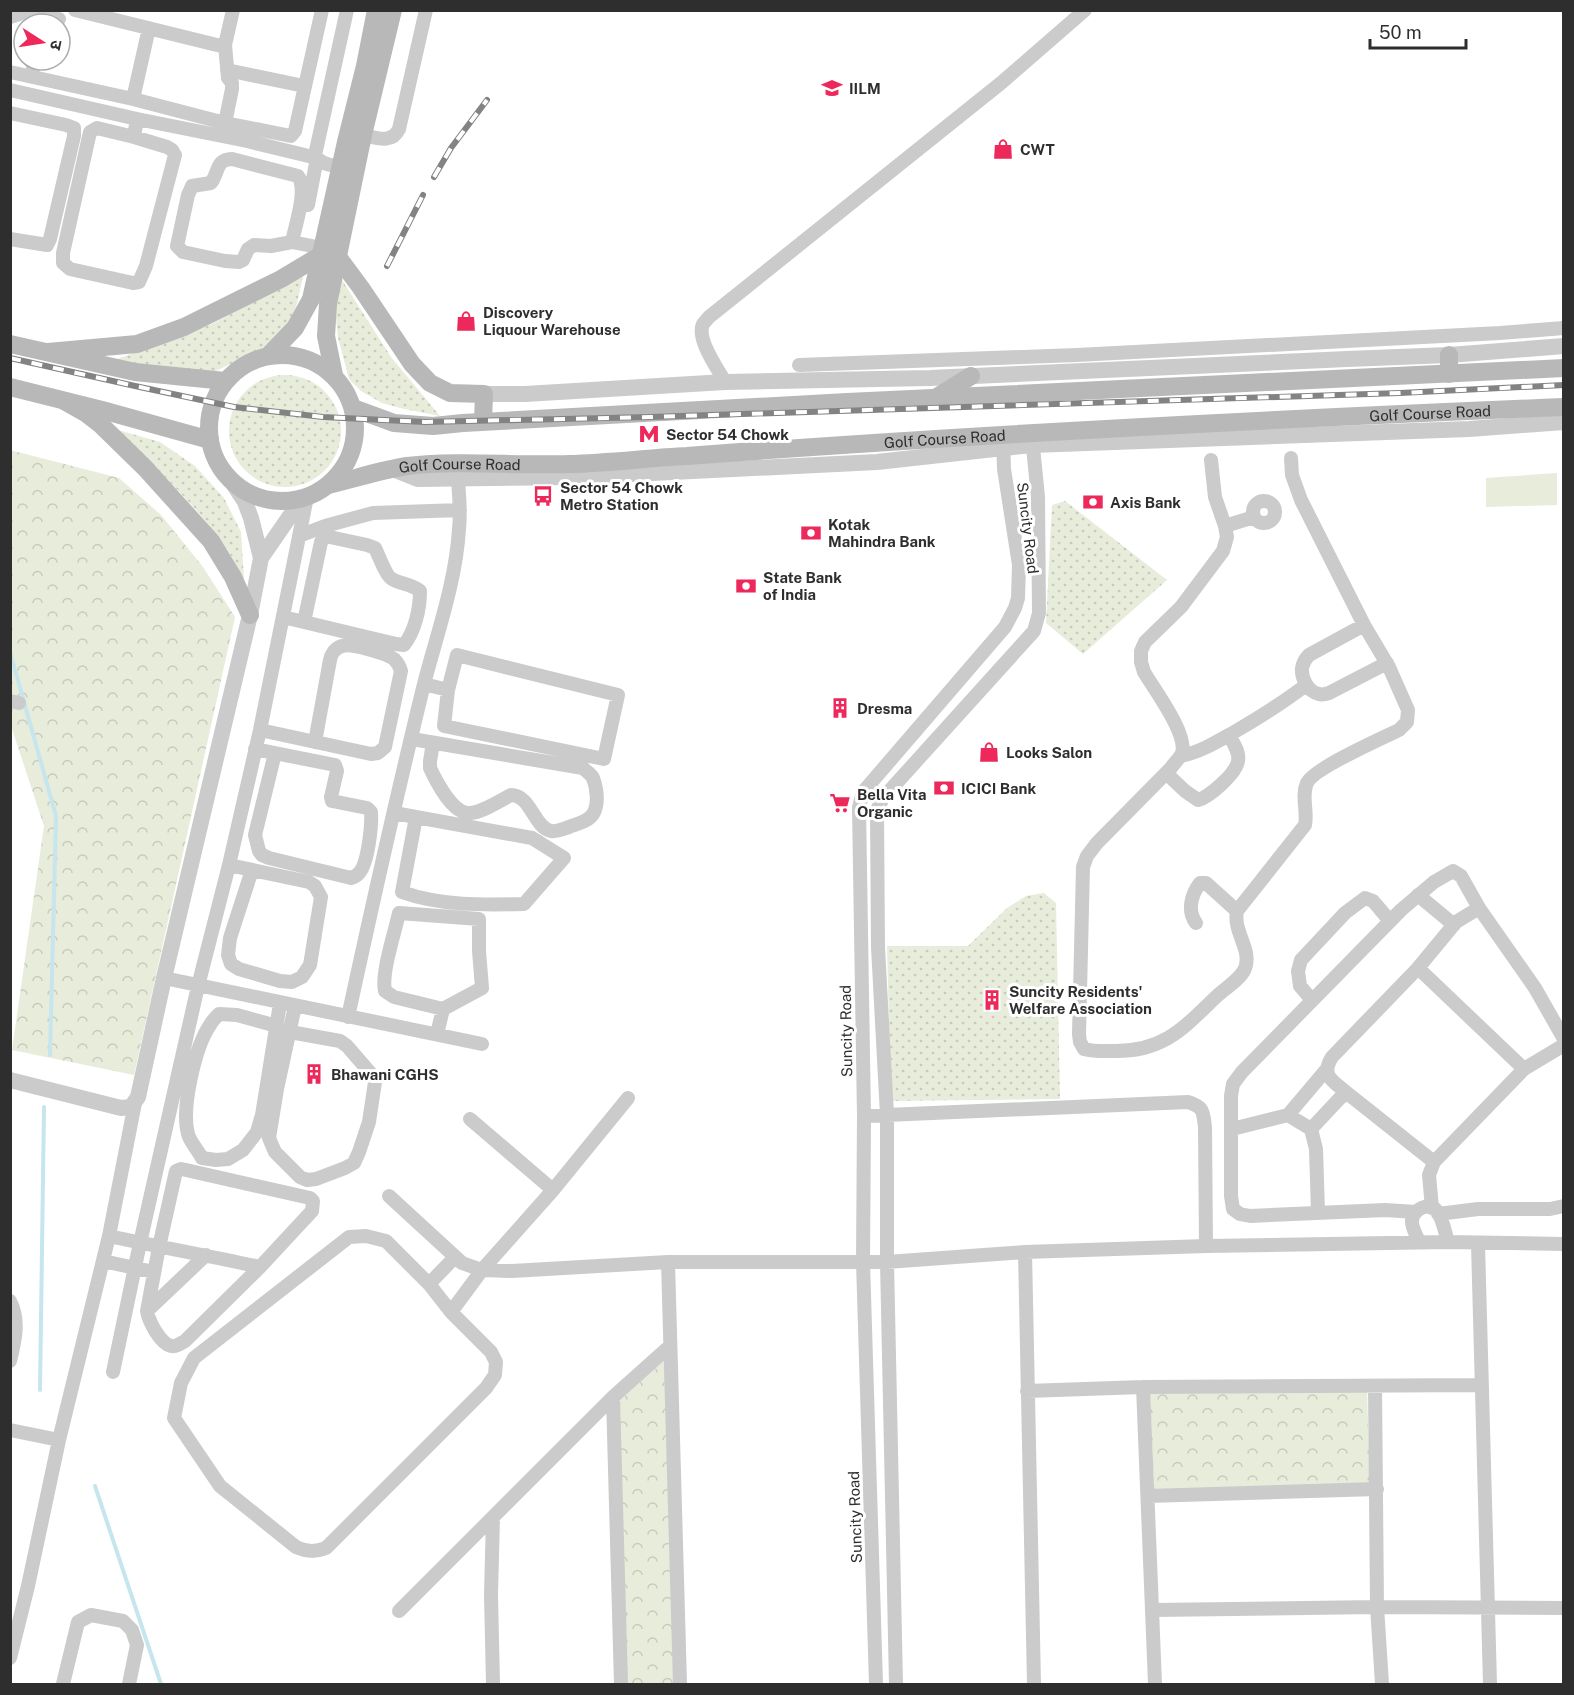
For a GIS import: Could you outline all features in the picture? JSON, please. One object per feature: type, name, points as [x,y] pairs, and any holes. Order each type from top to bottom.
[{"type":"main road","points":[[334,375],[326,336],[327,254],[340,167],[376,10]]},
{"type":"main road","points":[[269,355],[296,328],[311,299],[363,135],[393,10]]},
{"type":"main road","points":[[48,352],[138,344],[184,327],[327,254]]},
{"type":"main road","points":[[327,254],[361,288],[412,364],[430,383],[450,393],[484,394],[483,421]]},
{"type":"main road","points":[[10,344],[135,372],[225,381]]},
{"type":"main road","points":[[287,354],[304,357],[320,364],[334,375],[346,390],[353,408],[356,429],[352,450],[343,470],[328,485],[304,499],[280,502],[262,499],[246,492],[232,482],[217,462],[210,440],[209,419],[214,399],[225,381],[245,364],[269,355],[287,354]]},
{"type":"main road","points":[[1449,355],[1449,374]]},
{"type":"main road","points":[[353,408],[394,423],[433,426],[483,421],[1563,368]]},
{"type":"main road","points":[[935,398],[971,376]]},
{"type":"main road","points":[[10,387],[210,440]]},
{"type":"main road","points":[[64,401],[99,424],[145,468],[211,541],[233,577],[250,615]]},
{"type":"main road","name":"Golf Course Road","points":[[328,485],[393,469],[450,464],[568,464],[849,443],[1003,441],[1225,422],[1468,420],[1563,406]]},
{"type":"street","points":[[75,10],[225,47]]},
{"type":"street","points":[[225,123],[232,83],[228,78],[225,47],[233,10]]},
{"type":"street","points":[[10,72],[288,136],[293,135],[295,131],[322,10]]},
{"type":"street","points":[[296,243],[317,159],[315,149],[347,10]]},
{"type":"street","points":[[363,135],[385,140],[396,134],[402,118],[426,10]]},
{"type":"street","points":[[725,382],[704,342],[703,324],[709,317],[1001,83],[1085,10]]},
{"type":"street","points":[[133,99],[149,28]]},
{"type":"street","points":[[227,70],[304,86]]},
{"type":"street","points":[[32,72],[32,76]]},
{"type":"street","points":[[10,90],[247,141],[340,167]]},
{"type":"street","points":[[37,118],[42,97]]},
{"type":"street","points":[[10,113],[74,128],[47,245],[10,239]]},
{"type":"street","points":[[134,136],[137,119]]},
{"type":"street","points":[[97,128],[134,136],[167,147],[175,155],[146,266],[139,282],[133,283],[70,269],[63,263],[63,253],[90,132],[97,128]]},
{"type":"street","points":[[296,243],[302,194],[301,180],[298,176],[225,159],[220,163],[211,183],[192,186],[177,246],[183,252],[239,262],[243,260],[248,249],[254,245],[271,246],[296,243],[327,254]]},
{"type":"street","points":[[799,365],[1077,355],[1563,328]]},
{"type":"street","points":[[10,334],[29,348]]},
{"type":"street","points":[[484,394],[525,394],[725,382],[971,376],[1449,355],[1563,346]]},
{"type":"street","points":[[1468,420],[1563,422]]},
{"type":"street","name":"Suncity Road","points":[[887,1115],[878,947],[877,812],[882,798],[1034,631],[1039,613],[1038,496],[1032,439]]},
{"type":"street","points":[[393,469],[418,479],[571,477],[877,462],[1003,441]]},
{"type":"street","name":"Suncity Road","points":[[876,1684],[863,1262],[864,1116],[859,807],[863,792],[1005,627],[1015,608],[1019,585],[1019,565],[1004,469],[1003,441]]},
{"type":"street","points":[[1225,526],[1254,517],[1259,522],[1270,522],[1288,504],[1292,475],[1291,458]]},
{"type":"street","points":[[1211,460],[1215,497],[1227,537],[1223,551],[1181,607],[1145,642],[1142,651],[1141,662],[1144,672],[1179,729],[1183,740],[1183,750],[1181,756],[1166,773],[1097,843],[1087,856],[1083,867],[1079,1034],[1084,1049],[1094,1052],[1129,1051],[1167,1040],[1180,1031],[1237,978],[1246,966],[1246,957],[1235,919],[1237,911],[1305,825],[1307,783],[1312,776],[1324,768],[1399,730],[1407,722],[1408,710],[1387,663],[1288,504]]},
{"type":"street","points":[[348,1017],[424,684],[454,567],[460,510],[458,479]]},
{"type":"street","points":[[10,1658],[59,1440],[109,1236],[135,1103],[250,615],[261,558],[245,502],[232,482]]},
{"type":"street","points":[[261,558],[304,499]]},
{"type":"street","points":[[113,1372],[198,986],[260,730],[299,536],[304,499]]},
{"type":"street","points":[[299,536],[325,526],[373,513],[460,510]]},
{"type":"street","points":[[283,617],[304,622],[404,645],[411,636],[420,591],[413,585],[391,579],[375,548],[325,536],[321,542],[304,622]]},
{"type":"street","points":[[1364,625],[1309,655],[1302,668],[1306,685],[1319,694],[1329,693],[1387,663]]},
{"type":"street","points":[[260,730],[315,742],[372,754],[378,753],[385,747],[401,671],[395,660],[386,655],[349,646],[343,646],[334,652],[330,660],[315,742]]},
{"type":"street","points":[[457,655],[618,695],[604,759],[444,726],[448,690],[457,655]]},
{"type":"street","points":[[424,684],[448,690]]},
{"type":"street","points":[[1181,756],[1200,750],[1229,735],[1306,685]]},
{"type":"street","points":[[1166,773],[1198,800],[1205,798],[1236,769],[1239,761],[1238,752],[1229,735]]},
{"type":"street","points":[[412,739],[584,768],[592,776],[595,786],[597,794],[595,811],[592,816],[579,824],[552,831],[545,829],[525,802],[516,795],[511,795],[477,812],[464,812],[452,804],[430,768],[433,743]]},
{"type":"street","points":[[255,748],[336,765],[332,801],[367,808],[371,812],[372,826],[363,867],[359,875],[351,878],[285,863],[262,855],[259,851],[255,835],[275,753]]},
{"type":"street","points":[[394,813],[417,817],[532,838],[564,858],[524,904],[483,905],[418,898],[402,892],[417,817]]},
{"type":"street","points":[[229,865],[309,882],[315,886],[321,897],[310,965],[302,977],[292,982],[280,981],[239,969],[231,964],[228,955],[230,938],[252,870]]},
{"type":"street","points":[[1416,1212],[1385,1210],[1250,1216],[1240,1214],[1233,1209],[1231,1096],[1233,1084],[1242,1072],[1390,921],[1434,882],[1453,871],[1461,876],[1479,908],[1535,988],[1563,1039]]},
{"type":"street","points":[[1196,923],[1191,916],[1191,904],[1195,890],[1200,883],[1206,883],[1237,911]]},
{"type":"street","points":[[1419,895],[1454,925]]},
{"type":"street","points":[[1312,1000],[1300,986],[1298,971],[1301,960],[1345,913],[1365,898],[1373,901],[1390,921]]},
{"type":"street","points":[[1232,1129],[1288,1115],[1326,1070],[1332,1057],[1418,968],[1454,925],[1479,908]]},
{"type":"street","points":[[436,1034],[443,1009],[482,988],[479,919],[399,913],[387,964],[385,991],[394,997],[443,1009]]},
{"type":"street","points":[[1418,968],[1524,1069]]},
{"type":"street","points":[[164,978],[482,1044]]},
{"type":"street","points":[[277,1026],[237,1015],[219,1014],[210,1024],[201,1043],[189,1087],[185,1115],[188,1136],[202,1158],[228,1159],[243,1150],[256,1131],[262,1115],[277,1026],[280,1003]]},
{"type":"street","points":[[290,1032],[340,1041],[347,1046],[375,1082],[369,1122],[354,1163],[316,1179],[307,1180],[300,1177],[275,1152],[269,1138],[295,1006]]},
{"type":"street","points":[[1448,1242],[1435,1211],[1428,1175],[1434,1162],[1524,1069],[1563,1045]]},
{"type":"street","points":[[1326,1070],[1328,1076],[1347,1093],[1434,1162]]},
{"type":"street","points":[[10,1080],[121,1108],[131,1107],[135,1103]]},
{"type":"street","points":[[1311,1129],[1347,1093]]},
{"type":"street","points":[[451,1312],[482,1270],[554,1190],[628,1098]]},
{"type":"street","points":[[864,1116],[1188,1102],[1197,1105],[1202,1110],[1205,1127],[1206,1246]]},
{"type":"street","points":[[887,1115],[887,1262],[896,1684]]},
{"type":"street","points":[[1288,1115],[1311,1129],[1316,1149],[1318,1212]]},
{"type":"street","points":[[470,1119],[554,1190]]},
{"type":"street","points":[[178,1169],[313,1200],[312,1211],[260,1267],[185,1341],[178,1345],[170,1346],[165,1343],[149,1320],[147,1311],[159,1247],[178,1169]]},
{"type":"street","points":[[389,1196],[454,1257],[470,1267],[482,1270],[512,1271],[668,1262],[887,1262],[1024,1252],[1206,1246],[1419,1242],[1563,1244]]},
{"type":"street","points":[[1419,1242],[1412,1219],[1422,1207],[1429,1206],[1435,1211],[1550,1209],[1563,1206]]},
{"type":"street","points":[[109,1236],[260,1267]]},
{"type":"street","points":[[366,1236],[386,1241],[429,1284],[451,1312],[491,1352],[496,1362],[495,1375],[486,1388],[326,1548],[314,1552],[296,1547],[220,1486],[174,1418],[180,1383],[194,1358],[349,1237],[366,1236]]},
{"type":"street","points":[[1478,1244],[1490,1684]]},
{"type":"street","points":[[1024,1252],[1034,1684]]},
{"type":"street","points":[[147,1311],[206,1256]]},
{"type":"street","points":[[429,1284],[454,1257]]},
{"type":"street","points":[[103,1261],[154,1272]]},
{"type":"street","points":[[668,1262],[680,1684]]},
{"type":"street","points":[[10,1301],[13,1306],[17,1335],[10,1361]]},
{"type":"street","points":[[399,1611],[613,1397],[670,1346]]},
{"type":"street","points":[[1027,1391],[1482,1385]]},
{"type":"street","points":[[1375,1386],[1377,1606],[1382,1684]]},
{"type":"street","points":[[1143,1388],[1155,1684]]},
{"type":"street","points":[[613,1397],[621,1684]]},
{"type":"street","points":[[10,1431],[59,1440]]},
{"type":"street","points":[[1148,1496],[1377,1489]]},
{"type":"street","points":[[493,1517],[491,1595],[493,1684]]},
{"type":"street","points":[[1153,1610],[1377,1606],[1563,1608]]},
{"type":"street","points":[[63,1684],[78,1622],[91,1615],[123,1621],[132,1630],[137,1645],[129,1684]]},
{"type":"green space","points":[[303,276],[297,304],[286,330],[267,346],[212,373],[112,361],[212,324]]},
{"type":"green space","points":[[342,280],[391,357],[440,416],[382,403],[361,391],[349,379],[338,338],[335,308]]},
{"type":"green space","points":[[285,375],[306,379],[324,392],[337,410],[341,431],[337,452],[324,470],[306,483],[285,487],[264,483],[246,470],[233,452],[229,431],[233,410],[246,392],[264,379]]},
{"type":"green space","points":[[118,430],[160,442],[195,466],[224,498],[241,532],[244,580],[228,551],[204,519]]},
{"type":"green space","points":[[10,450],[119,478],[161,515],[203,567],[235,617],[134,1075],[12,1050],[44,826],[11,726]]},
{"type":"green space","points":[[1557,473],[1557,505],[1486,507],[1486,478]]},
{"type":"green space","points":[[1065,501],[1167,580],[1083,654],[1046,623],[1052,505]]},
{"type":"green space","points":[[1044,893],[1056,903],[1060,1099],[891,1101],[887,946],[968,946],[1007,908],[1026,896]]},
{"type":"green space","points":[[665,1360],[675,1684],[626,1684],[619,1401]]},
{"type":"green space","points":[[1367,1391],[1370,1483],[1154,1490],[1150,1393]]},
{"type":"waterway","points":[[10,652],[56,816],[50,1055]]},
{"type":"waterway","points":[[40,1390],[44,1107]]},
{"type":"waterway","points":[[95,1486],[161,1684]]},
{"type":"railway","points":[[434,177],[451,148],[487,100]]},
{"type":"railway","points":[[387,266],[423,195]]},
{"type":"railway","points":[[10,358],[234,407],[323,417],[425,422],[1400,393],[1564,385]]},
{"type":"place","name":"IILM","points":[[832,88]]},
{"type":"place","name":"CWT","points":[[1003,149]]},
{"type":"place","name":"Discovery Liquour Warehouse","points":[[466,321]]},
{"type":"place","name":"Sector 54 Chowk","points":[[649,434]]},
{"type":"place","name":"Sector 54 Chowk Metro Station","points":[[543,496]]},
{"type":"place","name":"Axis Bank","points":[[1093,502]]},
{"type":"place","name":"Kotak Mahindra Bank","points":[[811,533]]},
{"type":"place","name":"State Bank of India","points":[[746,586]]},
{"type":"place","name":"Dresma","points":[[840,708]]},
{"type":"place","name":"Looks Salon","points":[[989,752]]},
{"type":"place","name":"ICICI Bank","points":[[944,788]]},
{"type":"place","name":"Bella Vita Organic","points":[[840,803]]},
{"type":"place","name":"Suncity Residents' Welfare Association","points":[[992,1000]]},
{"type":"place","name":"Bhawani CGHS","points":[[314,1074]]}]
